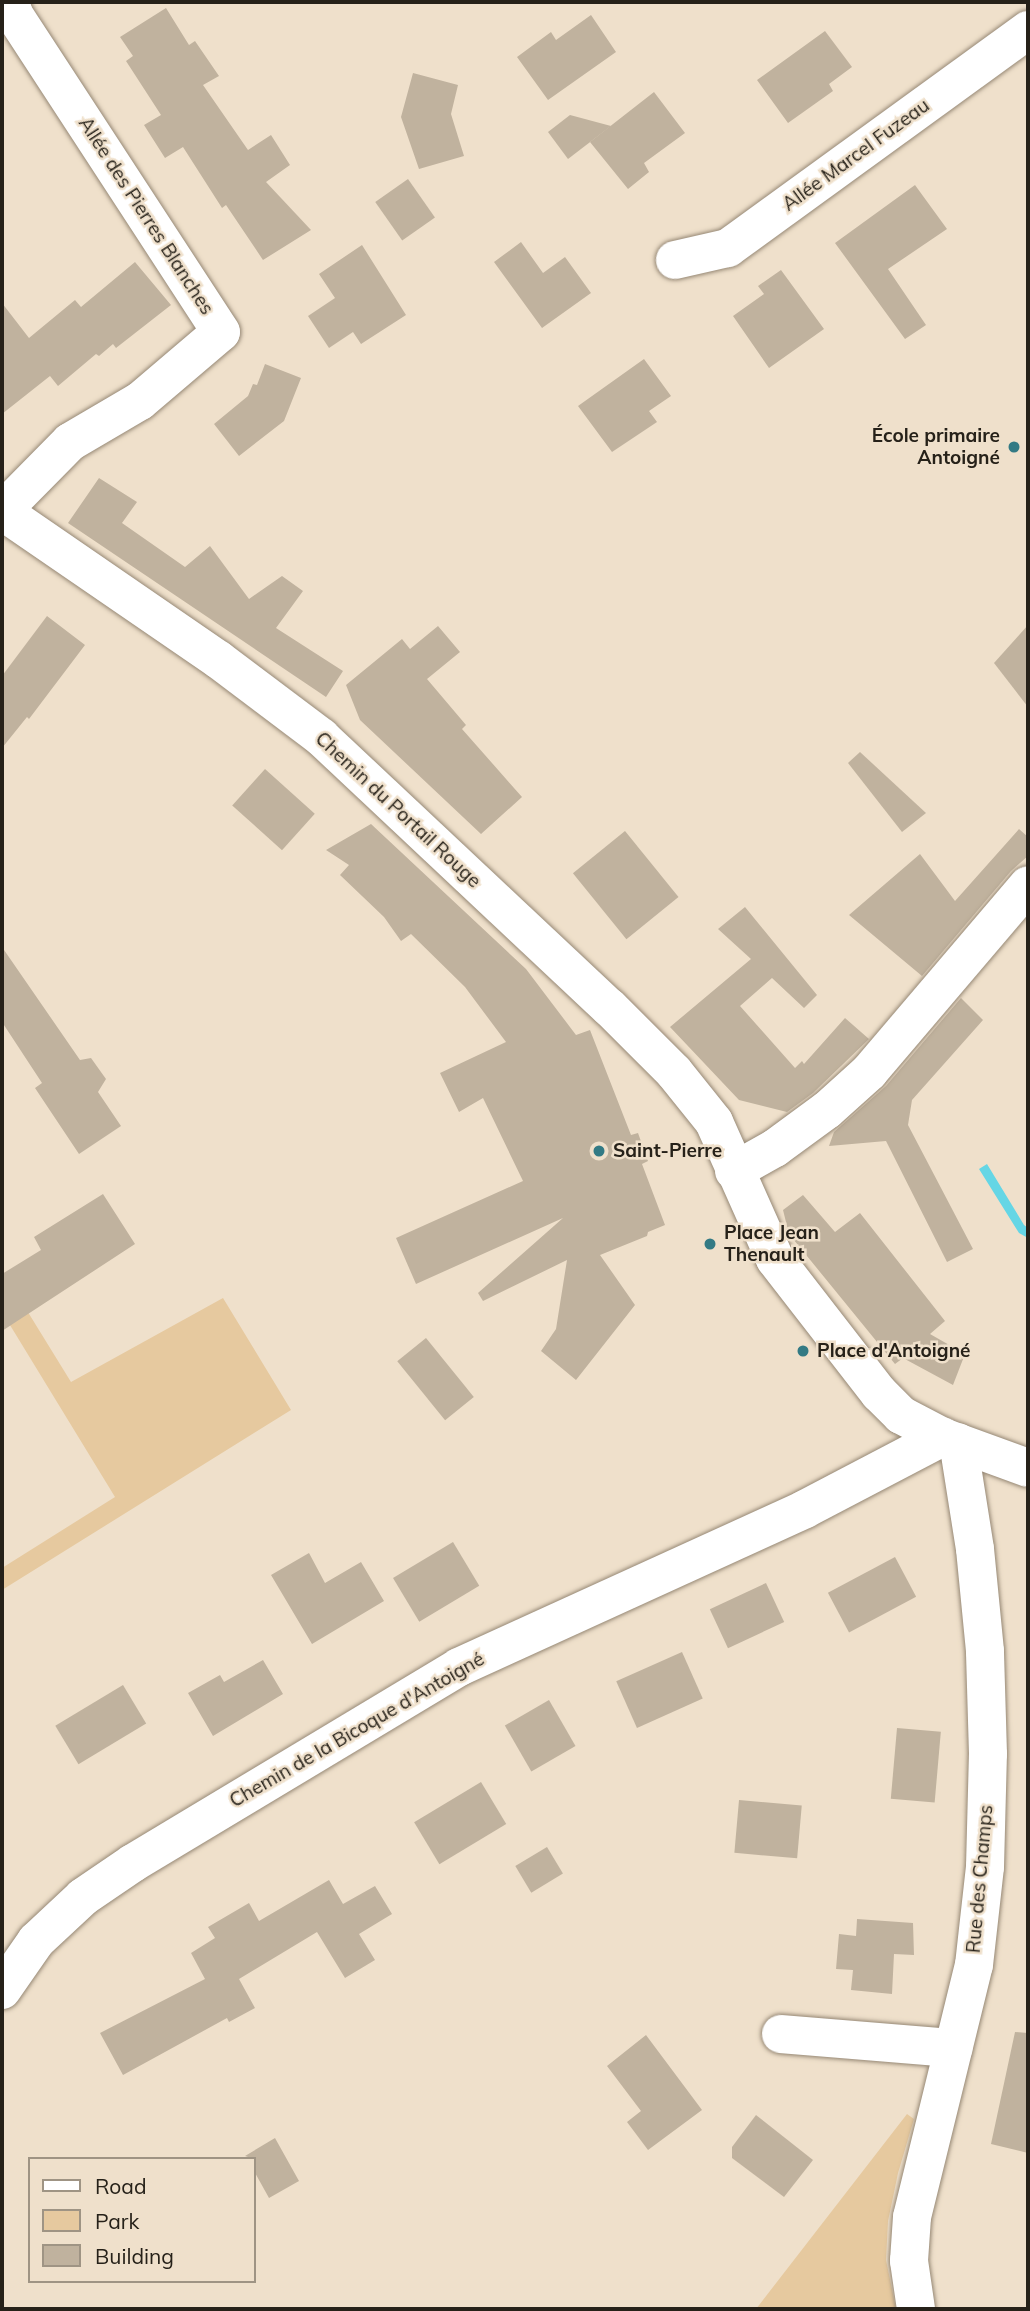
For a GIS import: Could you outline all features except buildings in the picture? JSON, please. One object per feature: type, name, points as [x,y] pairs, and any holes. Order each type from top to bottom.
[{"type":"street","name":"Allée des Pierres Blanches","points":[[2,511],[70,442],[140,401],[221,332],[14,14],[10,2]]},
{"type":"street","name":"Allée Marcel Fuzeau","points":[[675,260],[728,248],[1028,30]]},
{"type":"street","name":"Chemin du Portail Rouge","points":[[2,511],[219,660],[321,737],[610,1007],[674,1072],[714,1122],[775,1259],[837,1340],[901,1415],[951,1440],[1028,1468]]},
{"type":"street","points":[[734,1171],[775,1148],[827,1110],[869,1072],[1028,885]]},
{"type":"street","name":"Chemin de la Bicoque d'Antoigné","points":[[3,1984],[36,1941],[83,1897],[133,1863],[459,1667],[951,1440]]},
{"type":"street","name":"Rue des Champs","points":[[916,2309],[909,2261],[912,2217],[974,1965],[985,1867],[988,1754],[982,1625],[975,1549],[951,1440]]},
{"type":"street","points":[[781,2034],[953,2048]]},
{"type":"green space","points":[[2,1270],[71,1382],[223,1298],[291,1410],[2,1590],[2,1568],[115,1497],[2,1312]]},
{"type":"green space","points":[[907,2114],[914,2119],[898,2173],[888,2221],[886,2260],[896,2309],[756,2309]]},
{"type":"water","points":[[987,1164],[1028,1228],[1028,1238],[1019,1233],[979,1169]]},
{"type":"place","name":"École primaire Antoigné","points":[[1014,447]]},
{"type":"place","name":"Saint-Pierre","points":[[599,1151]]},
{"type":"place","name":"Place Jean Thenault","points":[[710,1244]]},
{"type":"place","name":"Place d'Antoigné","points":[[803,1351]]}]
